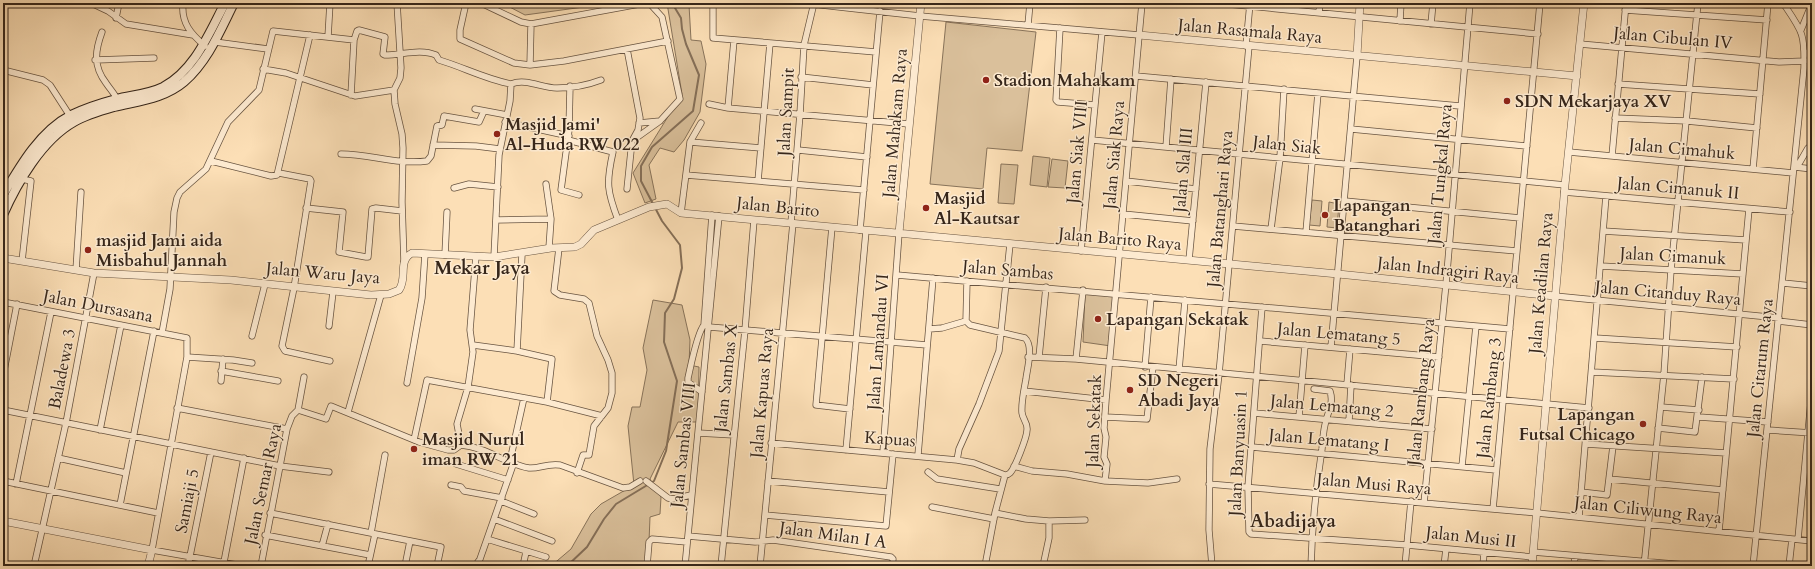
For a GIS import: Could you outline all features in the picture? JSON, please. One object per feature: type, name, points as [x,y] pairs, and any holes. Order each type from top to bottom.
[{"type":"main road","points":[[3,196],[22,164],[36,147],[53,128],[70,116],[117,99],[164,87],[190,64],[203,45],[225,3]]},
{"type":"main road","points":[[3,215],[22,179],[47,146],[73,122],[98,112],[163,95],[184,82],[210,50],[234,3]]},
{"type":"street","points":[[91,3],[108,11],[126,24],[193,35]]},
{"type":"street","points":[[116,18],[119,3]]},
{"type":"street","points":[[183,3],[184,21],[193,35],[210,50]]},
{"type":"street","points":[[328,37],[330,3]]},
{"type":"street","points":[[397,3],[402,54],[400,78],[394,90],[395,104],[402,134],[404,262]]},
{"type":"street","points":[[466,3],[461,22],[460,39],[514,63],[530,65],[564,61],[668,41]]},
{"type":"street","points":[[481,3],[521,22],[531,24],[645,3],[651,5],[662,17],[680,99],[660,121],[632,141]]},
{"type":"street","points":[[714,3],[713,38],[876,52]]},
{"type":"street","name":"Jalan Rasamala Raya","points":[[803,3],[848,5],[920,16],[1577,76]]},
{"type":"street","name":"Jalan Sampit","points":[[792,223],[804,45],[814,3]]},
{"type":"street","name":"Jalan Mahakam Raya","points":[[899,234],[921,3]]},
{"type":"street","points":[[1028,25],[1030,3]]},
{"type":"street","name":"Jalan Siak Raya","points":[[1120,254],[1142,3]]},
{"type":"street","points":[[1217,3],[1538,34]]},
{"type":"street","points":[[1286,10],[1287,3]]},
{"type":"street","points":[[1320,3],[1320,13]]},
{"type":"street","points":[[1331,347],[1354,96],[1360,3]]},
{"type":"street","points":[[1400,21],[1401,3]]},
{"type":"street","points":[[1431,24],[1433,3]]},
{"type":"street","name":"Jalan Tungkal Raya","points":[[1446,284],[1463,66],[1470,3]]},
{"type":"street","name":"Jalan Rambang 3","points":[[1493,509],[1535,71],[1540,3]]},
{"type":"street","name":"Jalan Keadilan Raya","points":[[1532,566],[1564,189],[1584,3]]},
{"type":"street","points":[[1612,156],[1626,3]]},
{"type":"street","points":[[1644,564],[1661,407],[1671,270],[1698,3]]},
{"type":"street","points":[[1753,170],[1768,3]]},
{"type":"street","points":[[1783,3],[1801,30]]},
{"type":"street","name":"Jalan Batanghari Raya","points":[[1212,566],[1209,530],[1209,484],[1212,429],[1219,374],[1233,226],[1245,86],[1250,5]]},
{"type":"street","points":[[1801,30],[1812,5]]},
{"type":"street","points":[[1625,10],[1767,20]]},
{"type":"street","points":[[846,450],[863,231],[864,190],[880,11]]},
{"type":"street","points":[[530,65],[531,24]]},
{"type":"street","points":[[1060,28],[1055,96],[1058,102],[1095,105]]},
{"type":"street","points":[[351,95],[354,40],[357,31],[360,30],[384,36],[383,54],[428,52],[436,55],[439,60],[455,64],[493,80],[511,84],[524,82],[558,88],[593,83],[601,80]]},
{"type":"street","name":"Jalan Citarum Raya","points":[[1753,566],[1795,169],[1805,52],[1805,44],[1801,30]]},
{"type":"street","points":[[162,334],[170,290],[174,212],[177,198],[180,192],[206,169],[228,122],[258,90],[274,31],[354,40]]},
{"type":"street","points":[[102,32],[96,50],[95,60],[105,83],[114,92],[117,99]]},
{"type":"street","name":"Jalan Siak VIII","points":[[1082,251],[1102,32]]},
{"type":"street","points":[[279,173],[292,108],[310,35]]},
{"type":"street","points":[[728,108],[734,40]]},
{"type":"street","points":[[215,42],[268,49]]},
{"type":"street","points":[[758,181],[770,43]]},
{"type":"street","name":"Jalan Cibulan IV","points":[[1580,44],[1764,60],[1804,61]]},
{"type":"street","points":[[627,49],[640,118],[638,130],[632,141],[627,189]]},
{"type":"street","points":[[1805,52],[1812,57]]},
{"type":"street","points":[[95,60],[154,58]]},
{"type":"street","points":[[263,69],[286,73],[351,95],[359,96],[394,90]]},
{"type":"street","points":[[3,70],[43,80],[50,85],[70,116]]},
{"type":"street","points":[[1136,76],[1460,106]]},
{"type":"street","points":[[801,77],[873,85]]},
{"type":"street","points":[[1166,147],[1171,79]]},
{"type":"street","name":"Jalan Slal III","points":[[1189,260],[1206,82]]},
{"type":"street","points":[[494,257],[500,149],[507,115],[511,84]]},
{"type":"street","points":[[1618,84],[1760,94]]},
{"type":"street","points":[[570,86],[571,109],[561,190],[579,195]]},
{"type":"street","points":[[1271,229],[1280,158],[1284,90]]},
{"type":"street","points":[[1306,232],[1318,93]]},
{"type":"street","points":[[709,104],[728,108],[764,112],[910,124]]},
{"type":"street","points":[[475,109],[507,115]]},
{"type":"street","points":[[341,154],[352,154],[403,162],[427,161],[430,160],[437,126],[442,125],[444,116],[479,122],[484,111]]},
{"type":"street","points":[[1615,118],[1687,121],[1757,128]]},
{"type":"street","points":[[640,123],[660,121]]},
{"type":"street","points":[[505,122],[568,138],[613,152],[608,183],[608,194],[618,220]]},
{"type":"street","points":[[681,213],[690,142],[701,123]]},
{"type":"street","points":[[1351,129],[1527,146]]},
{"type":"street","name":"Jalan Siak","points":[[1092,140],[1524,182]]},
{"type":"street","points":[[690,142],[761,148]]},
{"type":"street","points":[[433,145],[476,146],[500,149]]},
{"type":"street","points":[[1795,169],[1808,148],[1812,146]]},
{"type":"street","points":[[798,150],[867,158]]},
{"type":"street","name":"Jalan Cimahuk","points":[[1569,152],[1753,170],[1812,169]]},
{"type":"street","points":[[211,161],[271,176],[279,173],[310,179],[294,288],[282,346],[283,349],[330,360]]},
{"type":"street","points":[[686,174],[864,190]]},
{"type":"street","points":[[22,179],[31,181],[22,261]]},
{"type":"street","points":[[1126,181],[1196,189]]},
{"type":"street","name":"Jalan Cimanuk II","points":[[1524,182],[1606,196],[1790,212]]},
{"type":"street","points":[[454,188],[469,184],[498,187]]},
{"type":"street","points":[[546,184],[551,219],[549,248]]},
{"type":"street","points":[[76,270],[81,192]]},
{"type":"street","name":"Jalan Cimanuk","points":[[1579,517],[1606,196]]},
{"type":"street","points":[[1345,201],[1520,218]]},
{"type":"street","name":"Jalan Barito","points":[[657,204],[667,204],[673,206],[681,213],[899,234]]},
{"type":"street","name":"Jalan Waru Jaya","points":[[3,258],[94,273],[232,280],[356,295],[380,295],[395,292],[402,287],[404,262],[407,256],[412,253],[494,257],[522,254],[549,248],[575,247],[581,244],[590,232],[657,204]]},
{"type":"street","points":[[306,208],[343,212],[339,252],[366,258],[368,257],[373,208],[402,210]]},
{"type":"street","points":[[1719,531],[1740,314],[1748,209]]},
{"type":"street","points":[[445,254],[447,212]]},
{"type":"street","points":[[1123,214],[1192,221]]},
{"type":"street","points":[[702,392],[688,382],[697,345],[697,336],[704,325],[716,216]]},
{"type":"street","name":"Jalan Sambas VIII","points":[[685,566],[709,327],[716,216]]},
{"type":"street","points":[[496,220],[551,219]]},
{"type":"street","name":"Jalan Sambas X","points":[[721,566],[722,538],[745,330],[754,220]]},
{"type":"street","name":"Jalan Kapuas Raya","points":[[760,566],[761,541],[765,515],[792,223]]},
{"type":"street","points":[[1233,226],[1517,251]]},
{"type":"street","points":[[832,227],[816,405],[850,409]]},
{"type":"street","points":[[1603,232],[1746,240]]},
{"type":"street","name":"Jalan Barito Raya","points":[[899,234],[1338,274]]},
{"type":"street","name":"Jalan Lamandau VI","points":[[883,453],[899,234]]},
{"type":"street","points":[[957,460],[959,449],[979,404],[999,351],[1010,244]]},
{"type":"street","points":[[559,248],[554,291],[560,295],[584,299],[589,303],[597,336],[612,373],[610,402],[608,408],[594,426],[589,455],[583,455],[577,473]]},
{"type":"street","points":[[407,383],[421,306],[425,254]]},
{"type":"street","points":[[517,351],[522,288],[522,254]]},
{"type":"street","name":"Jalan Sekatak","points":[[1105,481],[1107,464],[1104,458],[1106,436],[1104,428],[1120,254]]},
{"type":"street","points":[[461,445],[457,424],[468,387],[473,345],[470,330],[476,256]]},
{"type":"street","name":"Jalan Cimanuk","points":[[1601,266],[1743,274]]},
{"type":"street","name":"Baladewa 3","points":[[34,566],[66,423],[94,273]]},
{"type":"street","name":"Jalan Indragiri Raya","points":[[1338,274],[1555,296]]},
{"type":"street","name":"Jalan Sambas","points":[[897,275],[1082,290],[1262,308],[1510,329]]},
{"type":"street","points":[[918,455],[934,278]]},
{"type":"street","points":[[967,280],[966,321],[970,325],[1002,332],[1028,340],[1028,357],[1022,414],[1027,422],[1028,430],[1025,442],[1014,466],[1010,473],[1004,475],[994,516],[985,566]]},
{"type":"street","points":[[1783,283],[1812,286]]},
{"type":"street","points":[[252,336],[265,284]]},
{"type":"street","name":"Jalan Rambang Raya","points":[[1424,503],[1446,284]]},
{"type":"street","points":[[1039,357],[1046,287]]},
{"type":"street","points":[[1076,359],[1082,290]]},
{"type":"street","points":[[329,326],[333,292]]},
{"type":"street","points":[[348,412],[380,295]]},
{"type":"street","name":"Jalan Citanduy Raya","points":[[1555,296],[1740,314],[1812,325]]},
{"type":"street","points":[[1145,366],[1151,297]]},
{"type":"street","points":[[1179,370],[1185,300]]},
{"type":"street","name":"Jalan Dursasana","points":[[3,302],[187,338],[187,357]]},
{"type":"street","points":[[3,376],[17,304]]},
{"type":"street","name":"Jalan Banyuasin 1","points":[[1249,532],[1248,487],[1262,308]]},
{"type":"street","points":[[16,484],[51,312]]},
{"type":"street","points":[[929,329],[942,328],[966,321]]},
{"type":"street","points":[[100,430],[121,326]]},
{"type":"street","points":[[1462,466],[1476,326]]},
{"type":"street","points":[[709,327],[782,332],[928,346]]},
{"type":"street","points":[[120,505],[154,331]]},
{"type":"street","points":[[1595,338],[1666,341],[1736,347]]},
{"type":"street","name":"Jalan Lematang 5","points":[[1260,341],[1438,357]]},
{"type":"street","points":[[473,345],[517,351],[552,359],[548,402]]},
{"type":"street","points":[[1299,417],[1305,345]]},
{"type":"street","points":[[1349,421],[1350,349]]},
{"type":"street","points":[[148,566],[187,357],[223,359],[252,363]]},
{"type":"street","name":"Jalan Sekatak","points":[[1028,357],[1076,359],[1110,363]]},
{"type":"street","points":[[221,381],[223,359]]},
{"type":"street","points":[[1110,363],[1589,408]]},
{"type":"street","points":[[1105,416],[1148,419],[1154,367]]},
{"type":"street","points":[[221,371],[278,381]]},
{"type":"street","points":[[1592,372],[1664,374],[1734,379]]},
{"type":"street","points":[[304,377],[298,410],[326,419],[330,406],[414,440],[448,450],[454,450],[461,445],[494,453],[512,462],[531,468],[551,464],[623,488],[630,487],[643,481],[654,487],[668,498],[673,499],[691,495]]},
{"type":"street","points":[[1658,428],[1695,432],[1699,417],[1702,377]]},
{"type":"street","points":[[414,440],[426,380],[548,402],[602,416]]},
{"type":"street","points":[[1311,566],[1312,538],[1321,452],[1326,420],[1330,411],[1332,397],[1330,391],[1314,389]]},
{"type":"street","points":[[1789,566],[1795,539],[1810,433],[1812,390]]},
{"type":"street","points":[[1024,391],[1106,400]]},
{"type":"street","points":[[475,566],[480,559],[508,480],[524,398]]},
{"type":"street","points":[[1661,407],[1699,410]]},
{"type":"street","points":[[177,408],[287,429]]},
{"type":"street","points":[[3,410],[280,466],[329,472]]},
{"type":"street","name":"Jalan Semar Raya","points":[[261,566],[265,535],[287,429],[292,416],[298,410]]},
{"type":"street","name":"Jalan Lematang 2","points":[[1254,414],[1432,429]]},
{"type":"street","points":[[1699,417],[1768,422]]},
{"type":"street","points":[[1768,430],[1810,433]]},
{"type":"street","points":[[698,433],[734,435]]},
{"type":"street","name":"Kapuas","points":[[771,443],[918,455],[957,460],[974,463],[1004,475]]},
{"type":"street","points":[[1586,444],[1726,453]]},
{"type":"street","points":[[1581,492],[1607,495],[1613,446]]},
{"type":"street","name":"Jalan Lematang I","points":[[1252,447],[1321,452],[1496,470]]},
{"type":"street","name":"Samiaji 5","points":[[188,566],[211,452]]},
{"type":"street","points":[[368,566],[385,454]]},
{"type":"street","points":[[765,515],[886,526],[893,454]]},
{"type":"street","points":[[58,458],[126,472]]},
{"type":"street","points":[[224,562],[244,458]]},
{"type":"street","points":[[456,464],[508,480]]},
{"type":"street","points":[[1014,466],[1032,471],[1067,474],[1105,481],[1148,483],[1177,479]]},
{"type":"street","points":[[928,472],[937,479],[1000,489]]},
{"type":"street","points":[[1609,479],[1723,490]]},
{"type":"street","points":[[3,481],[158,513]]},
{"type":"street","points":[[768,481],[889,492]]},
{"type":"street","name":"Jalan Musi Raya","points":[[1209,484],[1537,513]]},
{"type":"street","points":[[451,485],[501,500],[534,514]]},
{"type":"street","points":[[1405,566],[1411,502]]},
{"type":"street","points":[[932,507],[994,516],[1049,521],[1085,520]]},
{"type":"street","points":[[270,513],[441,547],[437,566]]},
{"type":"street","name":"Jalan Ciliwung Raya","points":[[1537,513],[1812,541]]},
{"type":"street","points":[[494,519],[552,541]]},
{"type":"street","points":[[3,521],[242,566]]},
{"type":"street","points":[[1043,566],[1049,538],[1049,521]]},
{"type":"street","points":[[322,546],[328,524]]},
{"type":"street","name":"Jalan Musi II","points":[[1249,532],[1251,534],[1484,552],[1575,556],[1644,564],[1698,566]]},
{"type":"street","points":[[265,535],[370,555]]},
{"type":"street","points":[[647,566],[649,542],[652,539],[722,538],[761,541]]},
{"type":"street","points":[[487,539],[546,557]]},
{"type":"street","name":"Jalan Milan I A","points":[[761,541],[773,540],[891,557],[893,559],[892,566]]},
{"type":"street","points":[[405,566],[410,541]]},
{"type":"street","points":[[1444,566],[1446,549]]},
{"type":"street","points":[[523,566],[526,552]]},
{"type":"street","points":[[1483,566],[1484,552]]},
{"type":"street","points":[[1574,566],[1575,556]]},
{"type":"street","points":[[1607,559],[1607,566]]},
{"type":"shaded area","points":[[502,3],[613,3],[525,15]]},
{"type":"shaded area","points":[[667,3],[686,3],[689,5],[691,40],[701,41],[706,64],[700,112],[684,140],[674,152],[660,148],[649,165],[656,199],[645,203],[633,173],[682,94]]},
{"type":"shaded area","name":"Stadion Mahakam","points":[[946,22],[1036,32],[1022,151],[987,148],[983,189],[930,184]]},
{"type":"shaded area","points":[[1033,156],[1050,158],[1047,187],[1030,185]]},
{"type":"shaded area","points":[[1052,159],[1068,161],[1065,188],[1048,187]]},
{"type":"shaded area","points":[[1001,164],[1018,165],[1014,204],[998,203]]},
{"type":"shaded area","name":"Lapangan Batanghari","points":[[1312,200],[1322,201],[1320,226],[1309,225]]},
{"type":"shaded area","name":"Lapangan Batanghari","points":[[1329,202],[1339,204],[1337,228],[1327,227]]},
{"type":"shaded area","name":"Lapangan Sekatak","points":[[1085,294],[1114,296],[1111,346],[1083,342]]},
{"type":"shaded area","points":[[653,300],[682,305],[690,340],[689,365],[699,367],[698,422],[678,422],[650,479],[661,497],[660,514],[650,517],[648,566],[551,566],[571,549],[591,514],[601,504],[634,485],[628,426],[632,407],[640,407],[647,370],[643,348]]},
{"type":"waterway","points":[[527,3],[534,3]]},
{"type":"waterway","points":[[567,566],[587,547],[604,519],[616,504],[654,481],[666,451],[677,381],[664,342],[665,313],[674,299],[682,268],[680,245],[662,221],[641,181],[641,166],[652,147],[693,111],[699,75],[686,44],[681,18],[672,3]]},
{"type":"place","name":"Stadion Mahakam","points":[[986,80]]},
{"type":"place","name":"SDN Mekarjaya XV","points":[[1507,101]]},
{"type":"place","name":"Masjid Jami' Al-Huda RW 022","points":[[497,134]]},
{"type":"place","name":"Masjid Al-Kautsar","points":[[926,208]]},
{"type":"place","name":"Lapangan Batanghari","points":[[1325,215]]},
{"type":"place","name":"masjid Jami aida Misbahul Jannah","points":[[88,250]]},
{"type":"place","name":"Lapangan Sekatak","points":[[1098,319]]},
{"type":"place","name":"SD Negeri Abadi Jaya","points":[[1130,390]]},
{"type":"place","name":"Lapangan Futsal Chicago","points":[[1643,424]]},
{"type":"place","name":"Masjid Nurul iman RW 21","points":[[414,449]]},
{"type":"district","name":"Mekar Jaya","points":[[482,268]]},
{"type":"district","name":"Abadijaya","points":[[1293,521]]}]
